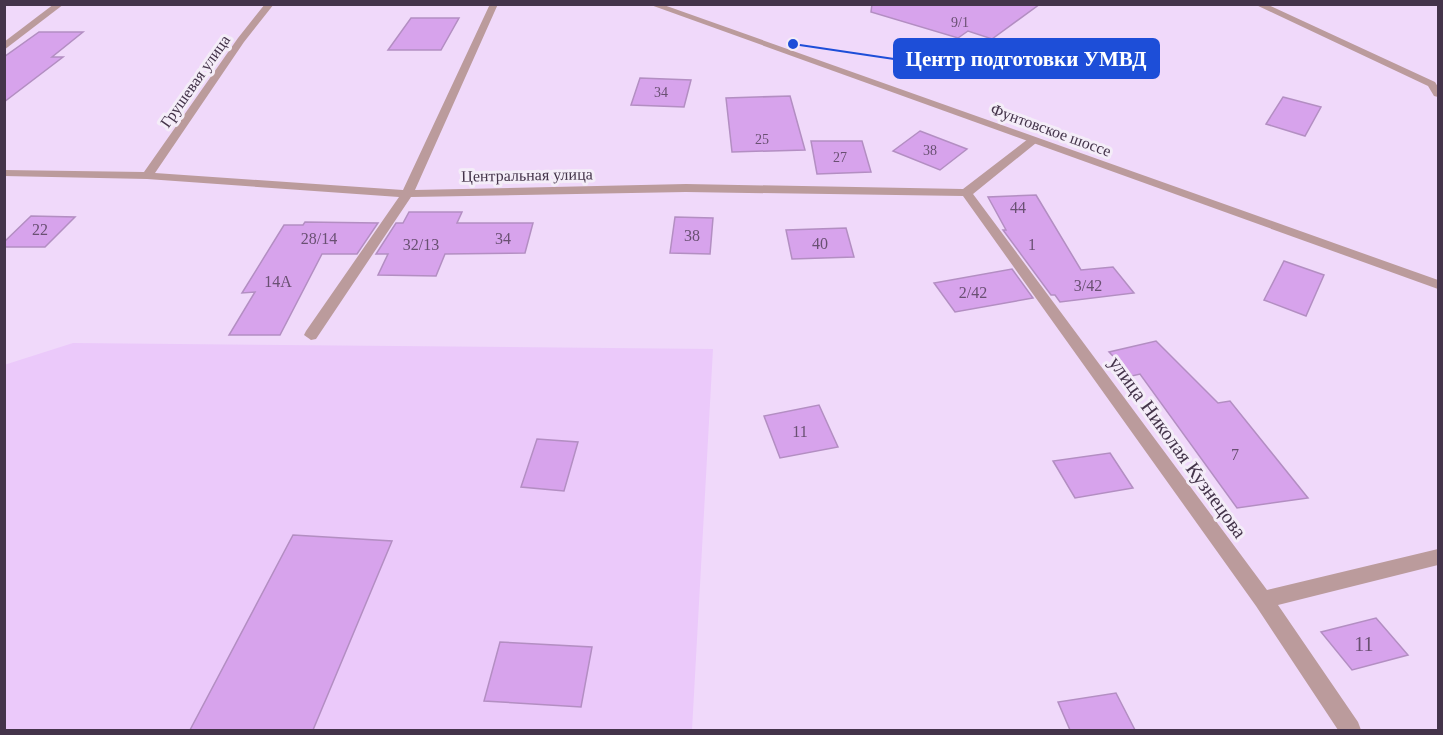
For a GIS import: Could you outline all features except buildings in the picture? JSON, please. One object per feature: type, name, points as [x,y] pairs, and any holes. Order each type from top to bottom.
[{"type":"street","points":[[4,47],[60,4]]},
{"type":"street","name":"Грушевая улица","points":[[147,176],[241,40],[270,4]]},
{"type":"street","points":[[311,335],[407,194],[494,4]]},
{"type":"street","name":"Фунтовское шоссе","points":[[652,4],[1438,285]]},
{"type":"street","points":[[1258,4],[1432,84],[1438,94]]},
{"type":"street","points":[[966,193],[1032,141]]},
{"type":"street","name":"Центральная улица","points":[[4,173],[147,176],[407,194],[686,188],[966,193]]},
{"type":"street","name":"улица Николая Кузнецова","points":[[966,193],[1263,600],[1350,730]]},
{"type":"street","points":[[1263,600],[1438,557]]},
{"type":"shaded area","points":[[73,343],[713,349],[692,730],[5,730],[4,365]]},
{"type":"place","name":"Центр подготовки УМВД","points":[[793,44]]}]
